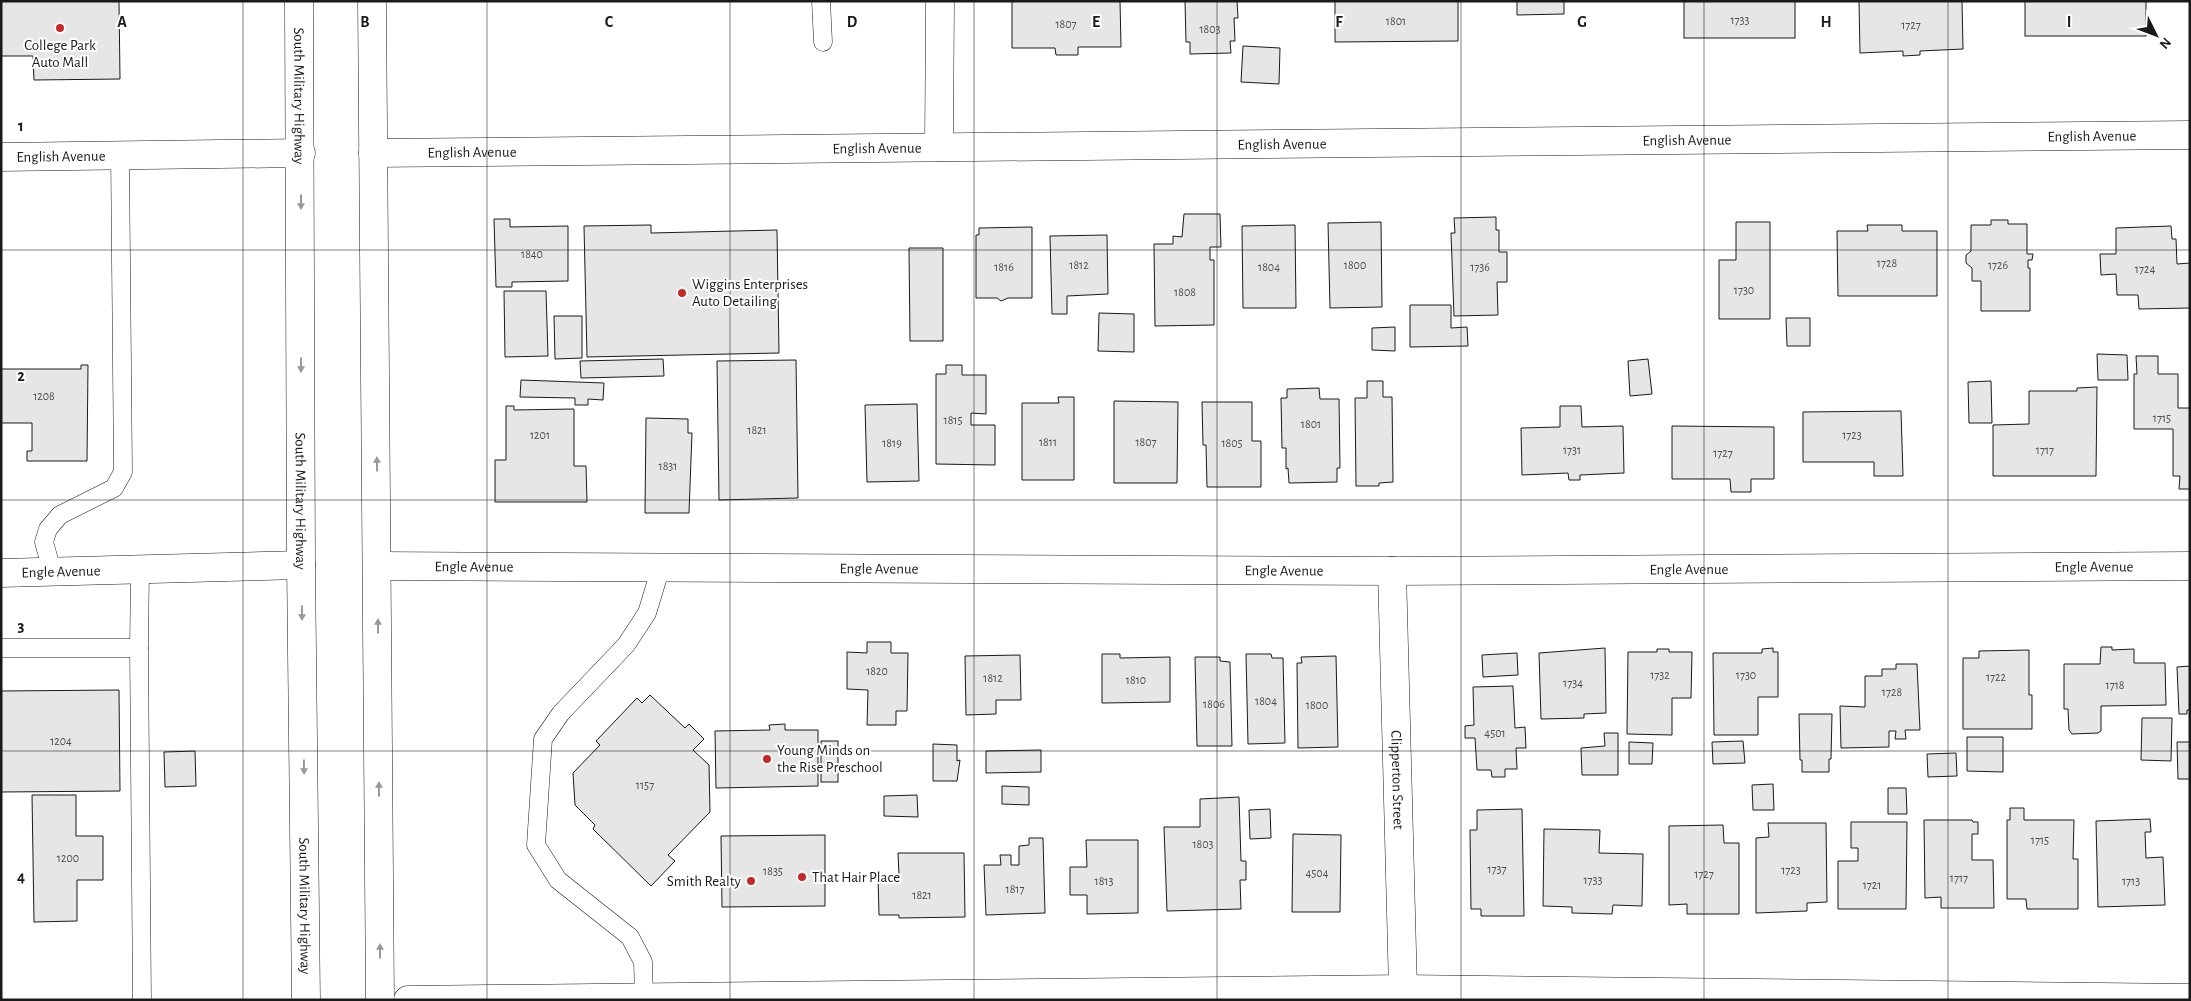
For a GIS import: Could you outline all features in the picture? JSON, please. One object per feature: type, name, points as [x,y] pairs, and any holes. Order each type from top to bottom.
[{"type":"street","name":"South Military Highway","points":[[299,1],[301,565],[306,1000]]},
{"type":"street","points":[[372,1],[380,1000]]},
{"type":"street","points":[[939,147],[940,1]]},
{"type":"street","name":"English Avenue","points":[[373,153],[2190,135]]},
{"type":"street","name":"English Avenue","points":[[1,157],[301,153]]},
{"type":"street","name":"Engle Avenue","points":[[1,573],[301,565]]},
{"type":"street","name":"Engle Avenue","points":[[378,566],[1392,571],[2190,566]]},
{"type":"street","name":"Clipperton Street","points":[[1392,571],[1403,989]]},
{"type":"street","points":[[408,1000],[1403,989],[2190,998]]},
{"type":"lane","points":[[821,1],[823,42]]},
{"type":"lane","points":[[52,571],[44,542],[48,529],[60,515],[114,488],[123,472],[120,155]]},
{"type":"lane","points":[[644,997],[643,962],[630,937],[558,880],[536,845],[543,739],[561,712],[626,645],[647,613],[661,567]]},
{"type":"lane","points":[[140,570],[142,1000]]},
{"type":"lane","points":[[1,648],[139,648]]},
{"type":"building","name":"College Park Auto Mall","points":[[1,1],[119,1],[120,79],[34,80],[33,56],[1,56]]},
{"type":"building","points":[[1012,1],[1120,1],[1121,47],[1078,47],[1078,55],[1056,55],[1055,48],[1012,48]]},
{"type":"building","points":[[1185,1],[1237,1],[1238,18],[1234,18],[1235,41],[1230,41],[1231,53],[1190,54],[1190,42],[1186,42]]},
{"type":"building","points":[[1335,1],[1458,1],[1458,41],[1335,42]]},
{"type":"building","points":[[1517,1],[1564,1],[1564,14],[1517,15]]},
{"type":"building","points":[[1684,1],[1795,1],[1795,38],[1684,38]]},
{"type":"building","points":[[1859,1],[1962,1],[1963,49],[1920,51],[1920,55],[1903,56],[1903,51],[1860,53]]},
{"type":"building","points":[[2025,1],[2146,1],[2146,36],[2025,36]]},
{"type":"building","points":[[1243,46],[1280,48],[1279,84],[1241,82]]},
{"type":"building","points":[[1184,214],[1220,214],[1221,247],[1210,247],[1210,260],[1214,260],[1214,325],[1155,326],[1154,244],[1173,244],[1173,236],[1182,237]]},
{"type":"building","points":[[1496,217],[1496,230],[1499,230],[1499,252],[1507,252],[1507,282],[1497,282],[1498,315],[1454,316],[1451,233],[1455,233],[1454,218]]},
{"type":"building","points":[[494,219],[510,219],[510,227],[568,226],[568,281],[512,282],[512,287],[496,287]]},
{"type":"building","points":[[1991,220],[2008,220],[2008,224],[2027,224],[2027,254],[2033,254],[2032,260],[2028,260],[2028,268],[2030,268],[2030,311],[1981,311],[1981,281],[1972,281],[1972,268],[1966,263],[1966,255],[1971,251],[1971,225],[1991,225]]},
{"type":"building","points":[[1381,222],[1382,307],[1330,308],[1328,223]]},
{"type":"building","points":[[1736,222],[1770,222],[1770,319],[1719,319],[1719,260],[1736,260]]},
{"type":"building","name":"Wiggins Enterprises Auto Detailing","points":[[651,225],[651,233],[777,230],[779,353],[587,357],[584,226]]},
{"type":"building","points":[[1295,225],[1296,308],[1243,308],[1242,226]]},
{"type":"building","points":[[1867,225],[1902,225],[1902,231],[1937,231],[1937,296],[1838,296],[1837,231],[1868,231]]},
{"type":"building","points":[[2171,226],[2172,239],[2176,239],[2177,264],[2190,263],[2190,308],[2139,309],[2138,295],[2117,295],[2116,274],[2101,275],[2100,254],[2116,254],[2116,228]]},
{"type":"building","points":[[1032,227],[1032,298],[1008,298],[1001,301],[997,298],[976,298],[976,235],[979,235],[979,228]]},
{"type":"building","points":[[1107,235],[1108,294],[1067,296],[1067,314],[1052,314],[1050,236]]},
{"type":"building","points":[[909,248],[943,248],[943,341],[910,341]]},
{"type":"building","points":[[504,291],[546,291],[548,356],[505,357]]},
{"type":"building","points":[[1410,305],[1451,305],[1451,328],[1467,327],[1468,346],[1410,347]]},
{"type":"building","points":[[1099,313],[1134,314],[1134,352],[1098,351]]},
{"type":"building","points":[[554,316],[582,316],[582,358],[555,359]]},
{"type":"building","points":[[1786,318],[1810,318],[1810,346],[1787,346]]},
{"type":"building","points":[[1395,327],[1395,351],[1372,350],[1372,328]]},
{"type":"building","points":[[2097,354],[2127,355],[2128,380],[2098,380]]},
{"type":"building","points":[[2136,356],[2158,356],[2158,374],[2178,374],[2178,408],[2190,408],[2190,489],[2179,489],[2180,476],[2173,476],[2173,429],[2134,429],[2134,374],[2137,374]]},
{"type":"building","points":[[663,359],[664,376],[581,378],[580,361]]},
{"type":"building","points":[[1648,359],[1652,394],[1630,396],[1628,361]]},
{"type":"building","points":[[796,360],[798,498],[719,500],[717,361]]},
{"type":"building","points":[[81,365],[88,365],[87,461],[27,461],[27,451],[32,451],[32,423],[1,423],[1,369],[81,369]]},
{"type":"building","points":[[946,365],[962,365],[962,375],[986,375],[986,414],[971,413],[971,425],[995,425],[995,465],[936,464],[936,374],[946,374]]},
{"type":"building","points":[[521,380],[604,383],[603,400],[588,399],[588,405],[575,405],[575,398],[520,397]]},
{"type":"building","points":[[1367,381],[1383,381],[1383,397],[1392,397],[1393,482],[1379,483],[1379,486],[1356,486],[1355,398],[1367,398]]},
{"type":"building","points":[[1991,381],[1992,423],[1969,423],[1968,382]]},
{"type":"building","points":[[2097,387],[2096,476],[1993,476],[1993,425],[2029,424],[2029,391],[2077,391],[2077,388]]},
{"type":"building","points":[[1319,388],[1320,399],[1339,399],[1340,468],[1337,468],[1337,482],[1289,483],[1288,468],[1286,469],[1286,448],[1282,448],[1281,398],[1287,398],[1287,389]]},
{"type":"building","points":[[1058,397],[1074,397],[1074,480],[1022,480],[1022,403],[1059,403]]},
{"type":"building","points":[[1114,401],[1178,402],[1177,483],[1114,483]]},
{"type":"building","points":[[1202,402],[1252,402],[1252,441],[1261,441],[1261,487],[1207,487],[1206,445],[1203,445]]},
{"type":"building","points":[[917,404],[919,481],[867,482],[865,405]]},
{"type":"building","points":[[506,406],[514,406],[514,410],[574,409],[574,466],[586,466],[587,502],[495,502],[495,460],[506,460]]},
{"type":"building","points":[[1560,406],[1581,406],[1582,427],[1623,426],[1624,473],[1580,475],[1580,480],[1569,480],[1568,473],[1522,475],[1521,428],[1560,427]]},
{"type":"building","points":[[1901,411],[1903,476],[1874,476],[1874,462],[1803,462],[1803,412]]},
{"type":"building","points":[[646,418],[688,419],[688,433],[692,433],[689,513],[645,513]]},
{"type":"building","points":[[1672,426],[1774,427],[1774,479],[1751,479],[1751,492],[1731,492],[1730,479],[1672,479]]},
{"type":"building","points":[[867,642],[891,642],[891,653],[908,653],[907,711],[896,711],[896,725],[867,725],[868,690],[847,689],[847,652],[867,653]]},
{"type":"building","points":[[2101,647],[2112,647],[2112,650],[2134,649],[2134,663],[2165,663],[2166,705],[2101,706],[2101,731],[2098,733],[2072,734],[2069,730],[2068,709],[2064,709],[2064,664],[2100,664]]},
{"type":"building","points":[[1605,648],[1606,713],[1584,714],[1584,718],[1541,719],[1539,653]]},
{"type":"building","points":[[1773,648],[1773,652],[1778,652],[1778,697],[1758,697],[1758,735],[1714,735],[1713,653],[1762,653],[1762,649]]},
{"type":"building","points":[[1657,649],[1669,649],[1669,652],[1692,652],[1691,698],[1672,698],[1672,735],[1627,734],[1628,652],[1657,652]]},
{"type":"building","points":[[2029,650],[2029,695],[2032,695],[2032,729],[1963,729],[1963,658],[1979,658],[1979,651]]},
{"type":"building","points":[[1517,653],[1518,675],[1483,677],[1482,655]]},
{"type":"building","points":[[1102,654],[1120,654],[1120,658],[1170,657],[1170,702],[1102,703]]},
{"type":"building","points":[[1246,654],[1271,654],[1272,658],[1283,658],[1285,743],[1248,744]]},
{"type":"building","points":[[1020,655],[1021,700],[996,700],[996,714],[966,715],[965,656]]},
{"type":"building","points":[[1336,656],[1338,747],[1298,748],[1297,663],[1302,663],[1301,657]]},
{"type":"building","points":[[1195,657],[1220,657],[1220,661],[1230,662],[1232,746],[1197,746]]},
{"type":"building","points":[[1896,664],[1917,664],[1920,730],[1905,730],[1906,739],[1895,739],[1896,731],[1889,731],[1889,747],[1841,748],[1840,706],[1865,707],[1865,676],[1882,676],[1882,669],[1896,669]]},
{"type":"building","points":[[2190,666],[2190,710],[2187,710],[2187,714],[2179,714],[2177,667]]},
{"type":"building","points":[[1513,686],[1515,728],[1525,727],[1526,748],[1516,748],[1517,769],[1505,769],[1505,777],[1492,777],[1491,770],[1477,770],[1475,738],[1465,738],[1465,726],[1474,725],[1473,687]]},
{"type":"building","points":[[119,690],[120,791],[1,792],[1,691]]},
{"type":"building","points":[[650,695],[685,728],[689,724],[704,739],[693,750],[709,765],[710,812],[668,855],[675,861],[651,886],[593,829],[595,825],[575,805],[573,773],[600,745],[596,741],[637,698],[642,703]]},
{"type":"building","points":[[1799,714],[1832,714],[1829,772],[1802,772]]},
{"type":"building","points":[[2142,718],[2172,718],[2171,761],[2141,760]]},
{"type":"building","name":"Young Minds on the Rise Preschool","points":[[785,724],[785,730],[818,730],[818,786],[716,788],[715,731],[770,730],[769,725]]},
{"type":"building","points":[[1604,733],[1618,733],[1618,775],[1582,775],[1581,748],[1605,746]]},
{"type":"building","points":[[1967,737],[2003,737],[2003,772],[1967,771]]},
{"type":"building","points":[[821,741],[838,741],[838,782],[821,782]]},
{"type":"building","points":[[1743,741],[1745,763],[1713,764],[1712,742]]},
{"type":"building","points":[[1629,742],[1653,743],[1652,764],[1629,764]]},
{"type":"building","points":[[2177,742],[2190,742],[2190,779],[2178,779]]},
{"type":"building","points":[[933,744],[957,745],[957,761],[960,760],[957,781],[933,781]]},
{"type":"building","points":[[1041,750],[1041,772],[986,773],[986,751]]},
{"type":"building","points":[[195,751],[196,786],[165,787],[164,752]]},
{"type":"building","points":[[1956,753],[1957,776],[1928,777],[1927,754]]},
{"type":"building","points":[[1773,784],[1774,810],[1753,810],[1752,785]]},
{"type":"building","points":[[1002,786],[1029,787],[1029,805],[1002,804]]},
{"type":"building","points":[[1888,788],[1906,788],[1907,814],[1888,814]]},
{"type":"building","points":[[32,795],[76,795],[76,836],[103,836],[103,880],[77,880],[77,921],[34,922]]},
{"type":"building","points":[[917,795],[918,817],[884,816],[884,796]]},
{"type":"building","points":[[1239,797],[1241,861],[1246,861],[1246,880],[1240,880],[1241,909],[1167,911],[1164,827],[1200,827],[1200,799]]},
{"type":"building","points":[[2010,808],[2024,808],[2024,820],[2074,820],[2073,859],[2078,859],[2078,909],[2027,909],[2026,899],[2007,899],[2007,820],[2010,820]]},
{"type":"building","points":[[1270,809],[1271,838],[1250,839],[1249,810]]},
{"type":"building","points":[[1522,809],[1524,916],[1481,916],[1481,909],[1471,909],[1470,830],[1477,830],[1477,810]]},
{"type":"building","points":[[2150,819],[2151,832],[2145,832],[2146,858],[2163,857],[2165,905],[2098,907],[2096,821]]},
{"type":"building","points":[[1924,820],[1972,820],[1973,822],[1978,822],[1978,834],[1972,834],[1972,860],[1993,860],[1994,908],[1941,908],[1941,897],[1925,898]]},
{"type":"building","points":[[1851,822],[1907,822],[1906,909],[1838,909],[1838,861],[1858,861],[1858,848],[1851,848]]},
{"type":"building","points":[[1768,823],[1826,823],[1827,902],[1807,903],[1807,911],[1756,913],[1756,838],[1769,837]]},
{"type":"building","points":[[1723,825],[1724,843],[1739,843],[1739,914],[1687,914],[1687,904],[1669,905],[1669,826]]},
{"type":"building","points":[[1544,829],[1600,830],[1599,853],[1643,854],[1642,906],[1613,905],[1612,914],[1572,913],[1572,907],[1543,906]]},
{"type":"building","points":[[1293,834],[1341,835],[1340,912],[1292,912]]},
{"type":"building","points":[[825,835],[825,906],[722,907],[721,836]]},
{"type":"building","points":[[1029,838],[1043,838],[1045,913],[986,915],[984,865],[1001,865],[1000,855],[1011,855],[1011,865],[1019,865],[1019,846],[1029,845]]},
{"type":"building","points":[[1086,840],[1138,840],[1138,913],[1087,914],[1087,895],[1070,895],[1070,867],[1087,867]]},
{"type":"building","points":[[898,853],[964,853],[965,917],[899,918],[899,915],[879,915],[878,876],[899,875]]},
{"type":"place","name":"College Park Auto Mall","points":[[60,28]]},
{"type":"place","name":"Wiggins Enterprises Auto Detailing","points":[[682,293]]},
{"type":"place","name":"Young Minds on the Rise Preschool","points":[[767,759]]},
{"type":"place","name":"That Hair Place","points":[[802,877]]},
{"type":"place","name":"Smith Realty","points":[[751,881]]}]
